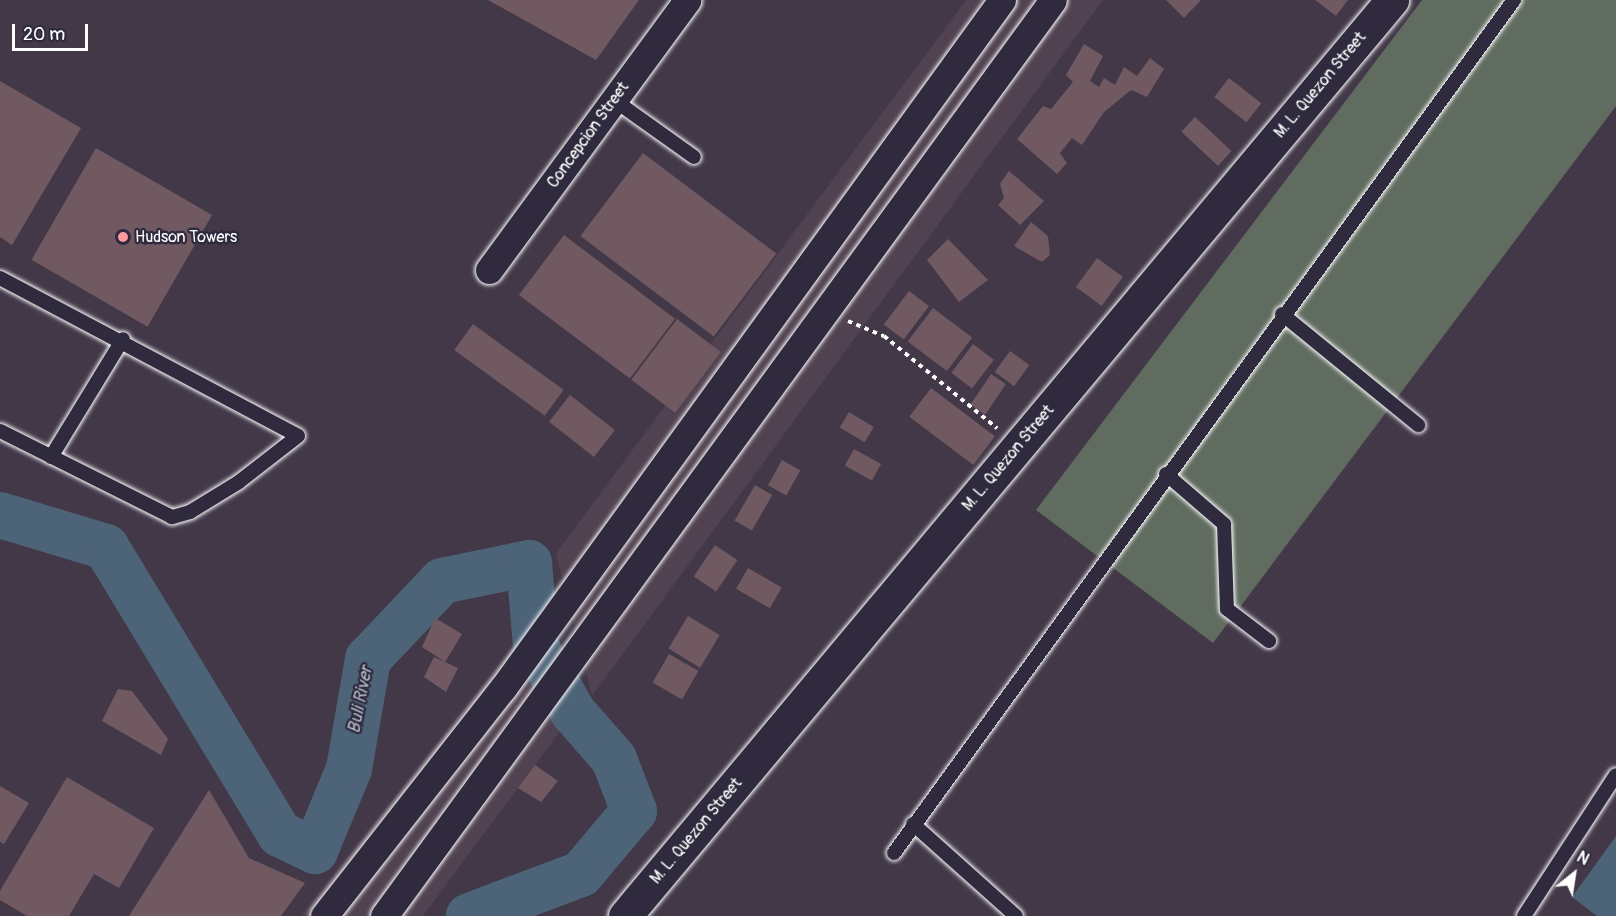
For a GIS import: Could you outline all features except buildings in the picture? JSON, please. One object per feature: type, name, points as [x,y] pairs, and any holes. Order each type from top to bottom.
[{"type":"main road","name":"M. L. Quezon Street","points":[[625,916],[1389,1]]},
{"type":"street","name":"Concepcion Street","points":[[489,270],[687,0]]},
{"type":"street","points":[[324,916],[503,688],[1002,0]]},
{"type":"street","points":[[384,916],[828,314],[1053,0]]},
{"type":"lane","points":[[894,853],[1282,314],[1514,0]]},
{"type":"lane","points":[[614,100],[694,157]]},
{"type":"lane","points":[[0,278],[123,339],[298,436],[229,488],[172,516],[0,431]]},
{"type":"lane","points":[[1282,314],[1418,426]]},
{"type":"lane","points":[[51,456],[123,339]]},
{"type":"lane","points":[[1166,474],[1224,524],[1227,609],[1269,641]]},
{"type":"lane","points":[[1524,916],[1616,775]]},
{"type":"lane","points":[[914,824],[1016,916]]},
{"type":"path","points":[[828,314],[885,336],[1019,445]]},
{"type":"shaded area","points":[[966,0],[1103,0],[592,696],[556,553]]},
{"type":"shaded area","points":[[523,634],[561,730],[423,916],[301,916]]},
{"type":"green space","points":[[1422,0],[1616,0],[1616,106],[1213,643],[1036,510]]},
{"type":"water","points":[[1616,836],[1616,916],[1597,916],[1572,897]]},
{"type":"waterway","name":"Buli River","points":[[0,515],[106,547],[280,834],[315,851],[349,769],[368,659],[442,581],[529,563],[536,647],[573,712],[614,759],[634,811],[581,874],[469,916]]},
{"type":"place","name":"Hudson Towers","points":[[123,237]]}]
